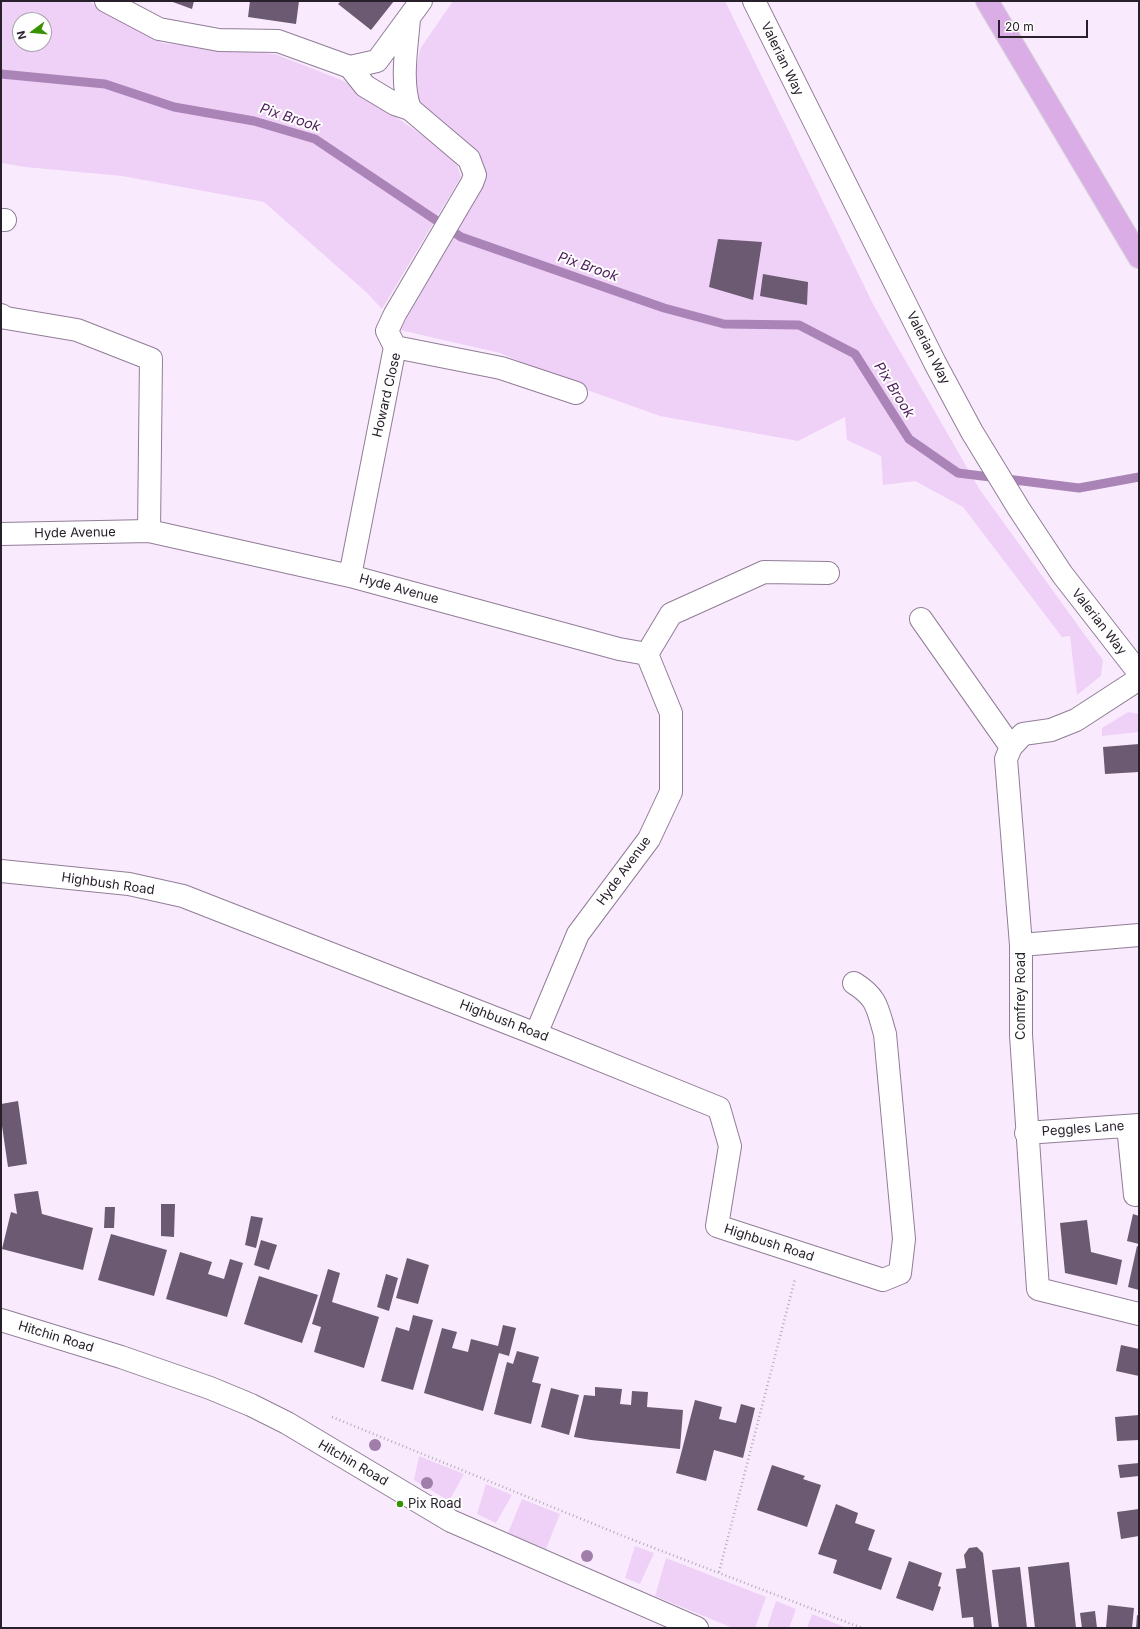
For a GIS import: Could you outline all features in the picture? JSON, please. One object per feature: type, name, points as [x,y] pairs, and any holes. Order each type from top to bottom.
[{"type":"main road","points":[[986,1],[1139,258]]},
{"type":"street","points":[[106,1],[159,29],[219,40],[278,41],[350,67],[365,86],[395,104],[410,109],[469,159],[475,175],[472,183],[395,314],[387,331],[395,347]]},
{"type":"street","name":"Valerian Way","points":[[754,1],[934,363],[972,432],[1019,509],[1062,574],[1139,673]]},
{"type":"street","points":[[350,67],[377,61],[415,10]]},
{"type":"street","points":[[410,109],[405,96],[406,62],[415,10]]},
{"type":"street","points":[[4,316],[77,330],[151,359],[149,531]]},
{"type":"street","name":"Howard Close","points":[[350,576],[395,347],[501,368],[576,393]]},
{"type":"street","name":"Hyde Avenue","points":[[1,534],[149,531],[350,576],[619,649],[647,654],[670,713],[671,792],[649,839],[578,934],[536,1034]]},
{"type":"street","points":[[647,654],[671,614],[764,572],[828,573]]},
{"type":"street","points":[[921,619],[1011,747],[1023,734],[1051,730],[1076,720],[1139,679]]},
{"type":"street","name":"Comfrey Road","points":[[1011,747],[1006,759],[1021,945],[1021,1035],[1026,1133],[1038,1290],[1139,1314]]},
{"type":"street","name":"Highbush Road","points":[[1,871],[129,884],[183,896],[536,1034],[719,1108],[730,1146],[717,1226],[883,1280],[900,1273],[904,1239],[885,1034],[876,1003],[867,991],[854,983]]},
{"type":"street","points":[[1021,945],[1139,935]]},
{"type":"street","points":[[1134,1125],[1135,1195]]},
{"type":"street","name":"Peggles Lane","points":[[1026,1133],[1134,1125]]},
{"type":"street","name":"Hitchin Road","points":[[1,1320],[121,1356],[210,1388],[251,1405],[286,1423],[451,1521],[697,1628]]},
{"type":"path","points":[[719,1572],[802,1254]]},
{"type":"path","points":[[329,1416],[520,1494],[862,1628]]},
{"type":"shaded area","points":[[1,1],[88,1],[162,43],[275,54],[344,81],[455,158],[461,177],[382,309],[366,292],[264,202],[122,176],[25,167],[1,163]]},
{"type":"shaded area","points":[[453,1],[725,1],[874,306],[980,490],[1103,660],[1101,676],[1077,695],[1070,636],[1062,637],[963,507],[915,481],[883,485],[881,456],[847,440],[845,417],[798,441],[660,416],[587,390],[500,353],[400,330],[482,186],[422,110],[414,82],[420,49]]},
{"type":"shaded area","points":[[1128,712],[1139,714],[1139,732],[1102,736],[1102,728]]},
{"type":"shaded area","points":[[419,1456],[464,1474],[449,1501],[414,1480]]},
{"type":"shaded area","points":[[486,1484],[512,1495],[496,1523],[477,1514]]},
{"type":"shaded area","points":[[522,1499],[560,1514],[546,1549],[508,1533]]},
{"type":"shaded area","points":[[635,1546],[654,1553],[640,1584],[625,1578]]},
{"type":"shaded area","points":[[666,1558],[766,1597],[755,1628],[733,1628],[655,1596]]},
{"type":"shaded area","points":[[776,1601],[796,1609],[789,1628],[767,1628]]},
{"type":"shaded area","points":[[812,1614],[847,1628],[807,1628]]},
{"type":"building","points":[[170,1],[194,1],[192,9]]},
{"type":"building","points":[[250,1],[299,1],[296,24],[248,17]]},
{"type":"building","points":[[341,1],[394,1],[371,30],[338,4]]},
{"type":"building","points":[[718,239],[762,242],[753,300],[709,287]]},
{"type":"building","points":[[763,274],[808,282],[807,305],[760,296]]},
{"type":"building","points":[[1139,744],[1139,772],[1105,774],[1103,747]]},
{"type":"building","points":[[18,1101],[27,1164],[8,1167],[1,1119],[1,1104]]},
{"type":"building","points":[[38,1191],[42,1214],[93,1228],[83,1270],[2,1249],[11,1212],[17,1214],[14,1194]]},
{"type":"building","points":[[161,1204],[175,1204],[174,1237],[161,1236]]},
{"type":"building","points":[[105,1207],[115,1207],[114,1228],[104,1228]]},
{"type":"building","points":[[1133,1214],[1139,1216],[1139,1244],[1127,1241]]},
{"type":"building","points":[[251,1216],[263,1218],[256,1248],[245,1245]]},
{"type":"building","points":[[1087,1220],[1091,1252],[1122,1260],[1117,1285],[1065,1273],[1060,1223]]},
{"type":"building","points":[[111,1234],[167,1250],[154,1296],[98,1280]]},
{"type":"building","points":[[261,1240],[277,1245],[269,1270],[254,1265]]},
{"type":"building","points":[[1137,1246],[1139,1247],[1139,1290],[1128,1287]]},
{"type":"building","points":[[180,1252],[212,1262],[208,1274],[224,1279],[230,1259],[243,1263],[227,1317],[166,1299]]},
{"type":"building","points":[[407,1258],[429,1265],[418,1304],[396,1298]]},
{"type":"building","points":[[328,1269],[340,1273],[332,1302],[379,1317],[364,1368],[314,1352],[321,1327],[312,1324]]},
{"type":"building","points":[[386,1274],[398,1278],[389,1311],[377,1307]]},
{"type":"building","points":[[259,1276],[318,1295],[302,1343],[244,1324]]},
{"type":"building","points":[[413,1315],[433,1320],[413,1390],[381,1381],[396,1327],[409,1331]]},
{"type":"building","points":[[503,1325],[516,1328],[509,1356],[499,1353],[483,1411],[424,1393],[442,1328],[457,1332],[452,1348],[468,1352],[471,1339],[498,1346]]},
{"type":"building","points":[[1121,1345],[1139,1349],[1139,1376],[1116,1371]]},
{"type":"building","points":[[517,1351],[539,1357],[532,1382],[541,1384],[531,1424],[494,1414],[507,1362],[513,1364]]},
{"type":"building","points":[[595,1387],[622,1389],[620,1404],[631,1405],[632,1391],[648,1392],[647,1407],[683,1410],[680,1449],[574,1437],[584,1395],[595,1396]]},
{"type":"building","points":[[551,1388],[579,1395],[569,1435],[541,1427]]},
{"type":"building","points":[[695,1400],[722,1407],[719,1419],[736,1423],[741,1404],[755,1408],[743,1458],[714,1450],[706,1481],[676,1473]]},
{"type":"building","points":[[1139,1415],[1139,1440],[1117,1441],[1115,1417]]},
{"type":"building","points":[[1139,1463],[1139,1476],[1120,1478],[1118,1465]]},
{"type":"building","points":[[772,1465],[805,1476],[803,1479],[821,1485],[807,1527],[757,1510]]},
{"type":"building","points":[[836,1504],[858,1513],[855,1523],[875,1530],[868,1550],[892,1558],[881,1590],[833,1573],[837,1560],[818,1554]]},
{"type":"building","points":[[1139,1509],[1139,1536],[1121,1539],[1117,1512]]},
{"type":"building","points":[[977,1547],[983,1553],[992,1628],[974,1628],[973,1617],[962,1618],[956,1569],[966,1568],[964,1555],[969,1548]]},
{"type":"building","points":[[909,1561],[942,1573],[938,1586],[941,1587],[933,1611],[896,1598]]},
{"type":"building","points":[[1069,1562],[1076,1628],[1035,1628],[1028,1567]]},
{"type":"building","points":[[1020,1567],[1027,1628],[999,1628],[992,1570]]},
{"type":"building","points":[[1108,1605],[1134,1608],[1132,1628],[1106,1628]]},
{"type":"building","points":[[1095,1611],[1097,1628],[1082,1628],[1080,1613]]},
{"type":"building","points":[[1137,1615],[1139,1616],[1139,1628],[1136,1628]]},
{"type":"waterway","name":"Pix Brook","points":[[1,74],[105,84],[174,107],[254,121],[315,139],[461,237],[664,308],[724,324],[799,325],[855,354],[909,439],[958,473],[1079,488],[1139,477]]},
{"type":"place","name":"Pix Road","points":[[400,1504]]}]
